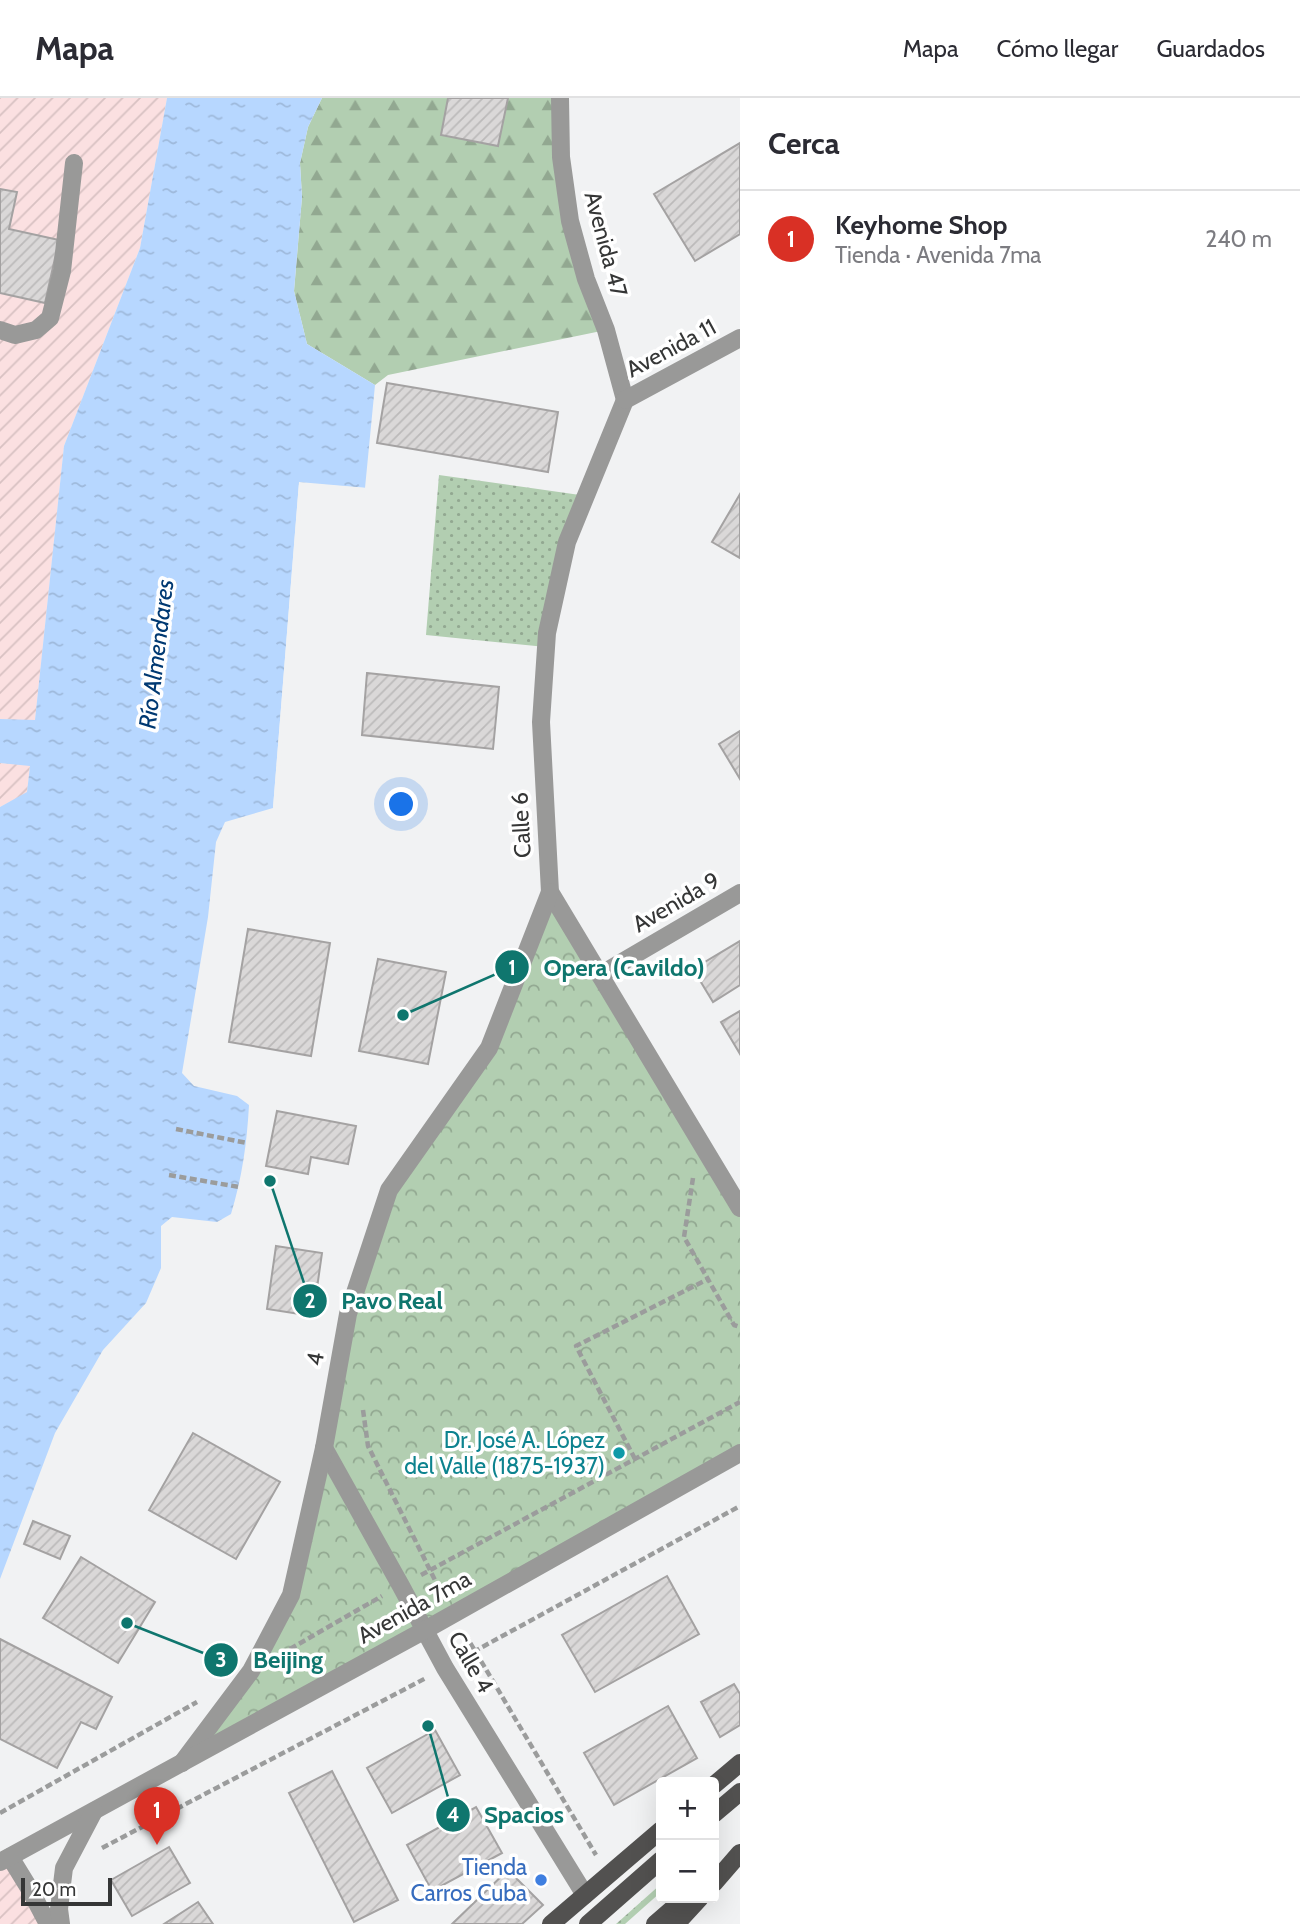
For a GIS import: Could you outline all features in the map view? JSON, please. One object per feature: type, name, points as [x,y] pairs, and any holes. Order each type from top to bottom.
[{"type":"main road","points":[[719,1781],[740,1763]]},
{"type":"main road","points":[[719,1810],[740,1792]]},
{"type":"main road","points":[[551,1924],[656,1834]]},
{"type":"main road","points":[[719,1869],[740,1852]]},
{"type":"main road","points":[[719,1876],[740,1852]]},
{"type":"main road","points":[[588,1924],[656,1864]]},
{"type":"main road","points":[[654,1924],[679,1903]]},
{"type":"main road","points":[[676,1924],[695,1903]]},
{"type":"street","name":"Avenida 47","points":[[560,98],[561,158],[570,221],[586,279],[607,330],[625,400]]},
{"type":"street","points":[[0,330],[15,335],[36,330],[50,318],[62,271],[74,163]]},
{"type":"street","name":"Avenida 11","points":[[625,400],[740,338]]},
{"type":"street","name":"Calle 6","points":[[625,400],[567,542],[547,633],[541,722],[550,892],[740,1208]]},
{"type":"street","name":"4","points":[[182,1763],[251,1671],[291,1595],[324,1448],[348,1314],[389,1190],[489,1048],[550,892]]},
{"type":"street","name":"Avenida 9","points":[[600,975],[740,893]]},
{"type":"street","name":"Calle 4","points":[[324,1448],[445,1668],[584,1895]]},
{"type":"street","name":"Avenida 7ma","points":[[5,1859],[425,1630],[740,1453]]},
{"type":"street","points":[[61,1924],[59,1909],[64,1868],[94,1811]]},
{"type":"street","points":[[5,1859],[29,1888],[48,1924]]},
{"type":"path","points":[[176,1129],[247,1143]]},
{"type":"path","points":[[699,1140],[684,1237],[734,1325],[740,1327]]},
{"type":"path","points":[[169,1175],[239,1187]]},
{"type":"path","points":[[635,1459],[576,1346],[708,1279]]},
{"type":"path","points":[[285,1651],[740,1402]]},
{"type":"path","points":[[363,1410],[368,1446],[453,1614],[599,1860]]},
{"type":"path","points":[[101,1849],[445,1668],[740,1506]]},
{"type":"path","points":[[0,1813],[203,1698]]},
{"type":"shaded area","points":[[0,98],[167,98],[140,248],[64,446],[35,721],[0,719]]},
{"type":"shaded area","points":[[0,763],[30,765],[27,793],[0,807]]},
{"type":"shaded area","points":[[10,1857],[48,1924],[0,1924],[0,1862]]},
{"type":"green space","points":[[322,98],[560,98],[561,157],[606,330],[388,375],[375,385],[307,344],[294,291],[302,197],[300,163],[308,127]]},
{"type":"green space","points":[[439,475],[587,496],[546,647],[426,635]]},
{"type":"green space","points":[[550,892],[740,1208],[740,1453],[182,1763],[291,1595],[348,1314],[389,1190],[489,1048]]},
{"type":"green space","points":[[656,1888],[656,1896],[625,1924],[616,1924]]},
{"type":"water","name":"Río Almendares","points":[[167,98],[322,98],[308,127],[300,163],[302,197],[294,291],[307,344],[375,385],[365,488],[299,483],[273,808],[225,822],[216,842],[208,917],[182,1073],[194,1086],[237,1096],[249,1105],[243,1160],[231,1214],[217,1222],[172,1217],[161,1226],[161,1268],[146,1303],[103,1350],[55,1433],[0,1579],[0,807],[27,792],[30,766],[0,763],[0,719],[35,720],[64,446],[140,248]]},
{"type":"pier","points":[[299,482],[368,488],[365,491],[303,486],[277,808],[273,808]]},
{"type":"building","points":[[448,98],[508,98],[498,146],[441,135]]},
{"type":"building","points":[[740,143],[740,234],[695,261],[654,194]]},
{"type":"building","points":[[0,189],[17,192],[9,229],[59,240],[45,303],[0,293]]},
{"type":"building","points":[[387,383],[558,412],[548,472],[377,443]]},
{"type":"building","points":[[740,494],[740,558],[712,542]]},
{"type":"building","points":[[367,673],[499,687],[493,749],[362,735]]},
{"type":"building","points":[[740,731],[740,779],[719,744]]},
{"type":"building","points":[[248,929],[330,943],[311,1056],[229,1042]]},
{"type":"building","points":[[740,941],[740,985],[713,1002],[693,969]]},
{"type":"building","points":[[378,959],[446,972],[428,1064],[359,1051]]},
{"type":"building","points":[[740,1011],[740,1054],[721,1022]]},
{"type":"building","points":[[277,1111],[356,1126],[348,1164],[311,1157],[308,1174],[266,1166]]},
{"type":"building","points":[[276,1246],[322,1253],[313,1316],[267,1309]]},
{"type":"building","points":[[193,1433],[280,1482],[236,1559],[149,1510]]},
{"type":"building","points":[[33,1521],[70,1536],[60,1559],[24,1544]]},
{"type":"building","points":[[81,1557],[155,1602],[118,1663],[43,1618]]},
{"type":"building","points":[[667,1576],[699,1634],[595,1692],[562,1635]]},
{"type":"building","points":[[0,1639],[112,1697],[96,1729],[81,1722],[57,1768],[0,1739]]},
{"type":"building","points":[[734,1684],[740,1694],[740,1725],[720,1737],[701,1702]]},
{"type":"building","points":[[668,1706],[697,1758],[663,1777],[656,1777],[656,1781],[614,1805],[584,1753]]},
{"type":"building","points":[[435,1730],[460,1775],[392,1813],[367,1768]]},
{"type":"building","points":[[332,1771],[398,1900],[354,1922],[289,1793]]},
{"type":"building","points":[[476,1807],[502,1853],[432,1891],[407,1845]]},
{"type":"building","points":[[169,1847],[190,1883],[132,1916],[111,1880]]},
{"type":"building","points":[[508,1870],[543,1905],[522,1924],[452,1924]]},
{"type":"building","points":[[198,1902],[213,1924],[164,1924]]},
{"type":"place","name":"Opera (Cavildo)","points":[[403,1015]]},
{"type":"place","name":"Pavo Real","points":[[270,1181]]},
{"type":"place","name":"Dr. José A. López del Valle (1875-1937)","points":[[619,1453]]},
{"type":"place","name":"Beijing","points":[[127,1623]]},
{"type":"place","name":"Spacios","points":[[428,1726]]},
{"type":"place","name":"Keyhome Shop","points":[[157,1845]]},
{"type":"place","name":"Tienda Carros Cuba","points":[[541,1880]]}]
